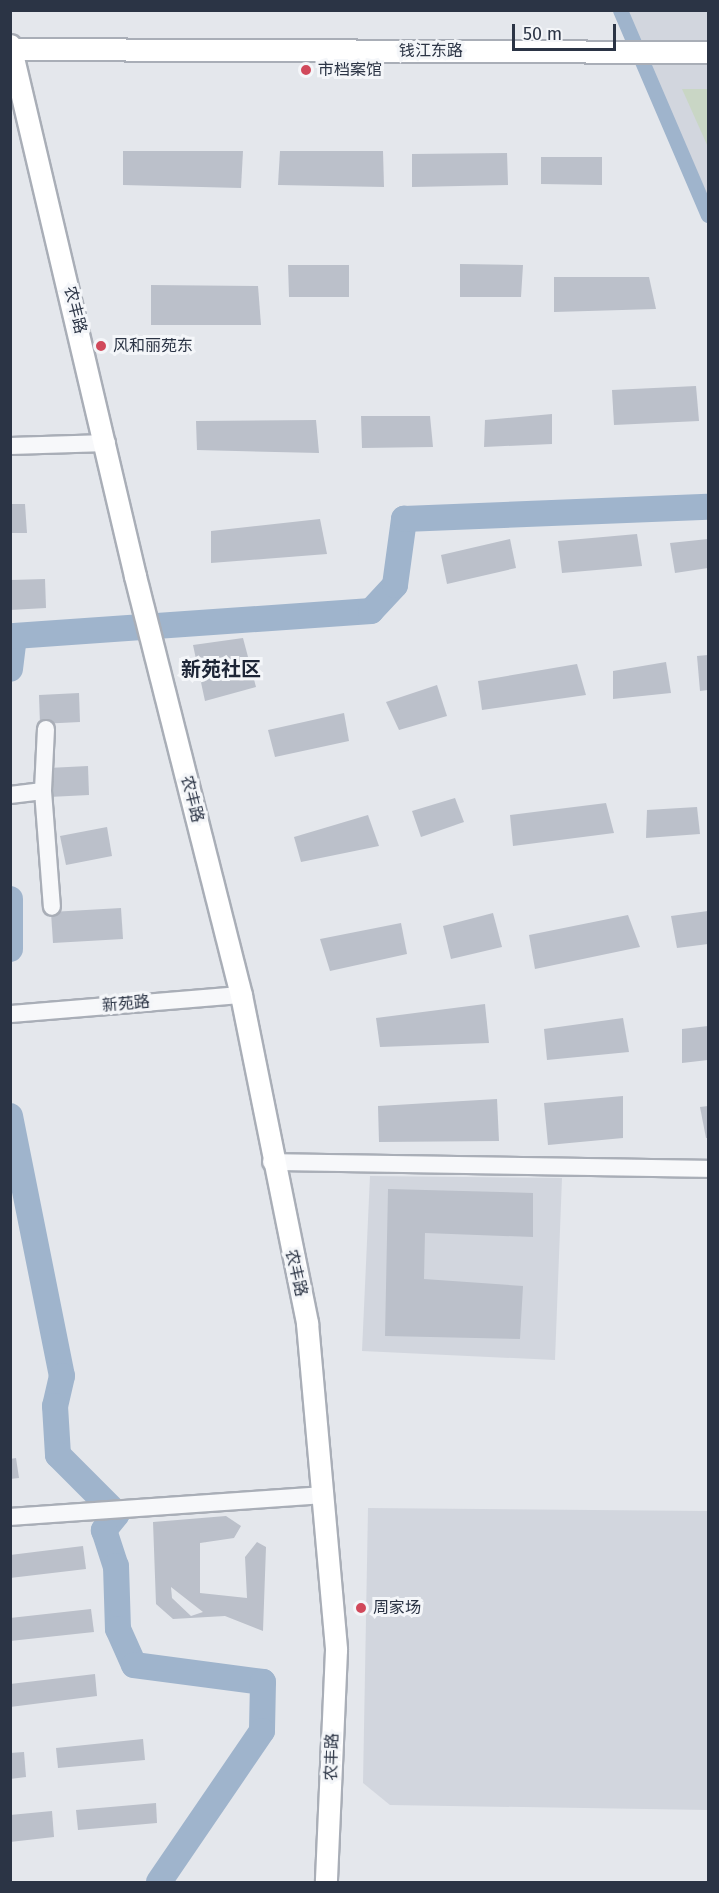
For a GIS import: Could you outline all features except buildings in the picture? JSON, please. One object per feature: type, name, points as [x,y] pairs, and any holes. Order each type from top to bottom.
[{"type":"main road","name":"钱江东路","points":[[11,47],[708,52]]},
{"type":"main road","name":"农丰路","points":[[11,47],[15,80],[107,443],[135,576],[241,995],[271,1162],[307,1323],[336,1650],[326,1882]]},
{"type":"street","points":[[10,446],[107,443]]},
{"type":"street","points":[[46,729],[43,791],[52,907]]},
{"type":"street","points":[[10,795],[43,791]]},
{"type":"street","name":"新苑路","points":[[10,1014],[241,995]]},
{"type":"street","points":[[271,1162],[708,1169]]},
{"type":"street","points":[[10,1517],[142,1510],[323,1495]]},
{"type":"shaded area","points":[[620,11],[708,11],[708,215]]},
{"type":"shaded area","points":[[370,1176],[562,1178],[555,1360],[362,1351]]},
{"type":"shaded area","points":[[368,1508],[708,1511],[708,1810],[390,1805],[363,1783]]},
{"type":"green space","points":[[682,89],[708,89],[708,147]]},
{"type":"waterway","points":[[620,10],[708,215]]},
{"type":"waterway","points":[[10,669],[14,636],[371,611],[395,585],[404,519],[708,507]]},
{"type":"waterway","points":[[10,899],[10,949]]},
{"type":"waterway","points":[[10,1116],[62,1376],[55,1406],[58,1455],[117,1514],[104,1530],[116,1566],[118,1629],[134,1665],[263,1682],[262,1731],[159,1882]]},
{"type":"place","name":"市档案馆","points":[[306,70]]},
{"type":"place","name":"风和丽苑东","points":[[101,346]]},
{"type":"place","name":"周家场","points":[[361,1608]]},
{"type":"district","name":"新苑社区","points":[[221,669]]}]
